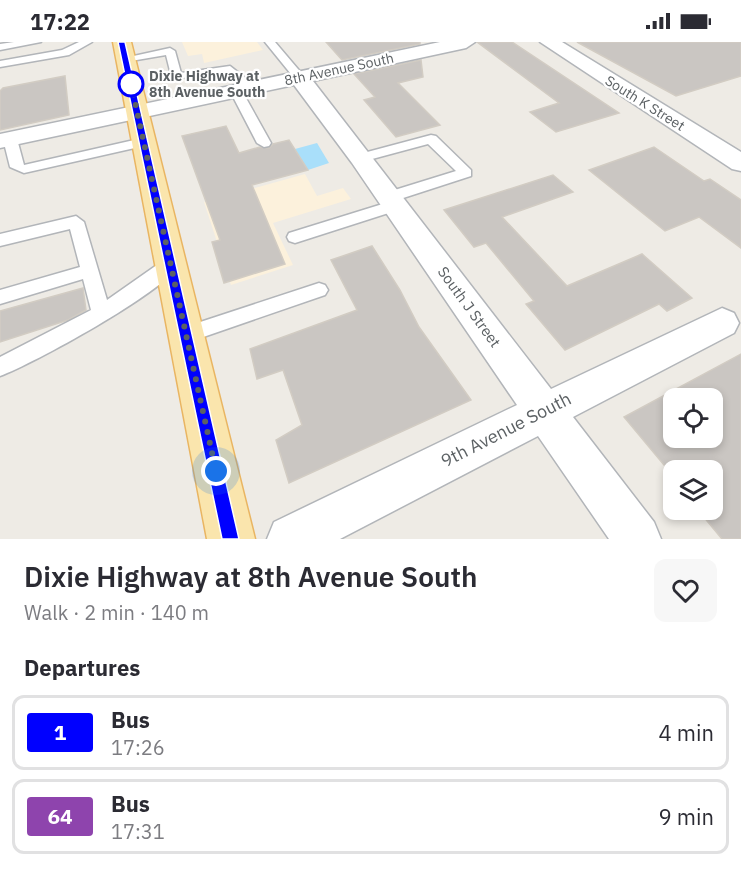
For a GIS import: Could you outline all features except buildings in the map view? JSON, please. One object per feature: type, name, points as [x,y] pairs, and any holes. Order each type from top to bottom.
[{"type":"main road","points":[[123,50],[231,539]]},
{"type":"street","name":"8th Avenue South","points":[[5,140],[140,127],[244,89],[407,48],[466,42]]},
{"type":"street","name":"South K Street","points":[[549,42],[741,163]]},
{"type":"street","name":"South J Street","points":[[299,77],[393,201],[637,539]]},
{"type":"street","name":"9th Avenue South","points":[[291,539],[544,410],[722,323]]},
{"type":"lane","points":[[0,47],[36,42]]},
{"type":"lane","points":[[0,64],[65,53],[87,42]]},
{"type":"lane","points":[[270,42],[299,77]]},
{"type":"lane","points":[[123,50],[170,51],[176,77],[230,69],[244,89],[264,143]]},
{"type":"lane","points":[[5,140],[15,164],[24,169],[140,127]]},
{"type":"lane","points":[[295,237],[466,172],[431,138],[361,158]]},
{"type":"lane","points":[[0,240],[76,222],[101,313]]},
{"type":"lane","points":[[0,367],[58,340],[124,301],[170,265]]},
{"type":"lane","points":[[0,297],[88,271]]},
{"type":"lane","points":[[186,336],[319,290]]},
{"type":"shaded area","points":[[182,42],[257,42],[263,50],[204,63],[202,54],[188,56]]},
{"type":"shaded area","points":[[305,174],[317,196],[343,188],[351,199],[273,223],[293,265],[231,285],[204,202]]},
{"type":"water","points":[[317,143],[329,163],[308,170],[295,149]]},
{"type":"bus line","name":"1","points":[[122,42],[231,539]]},
{"type":"place","name":"Dixie Highway at 8th Avenue South","points":[[131,84]]},
{"type":"route","points":[[131,84],[216,471]]}]
